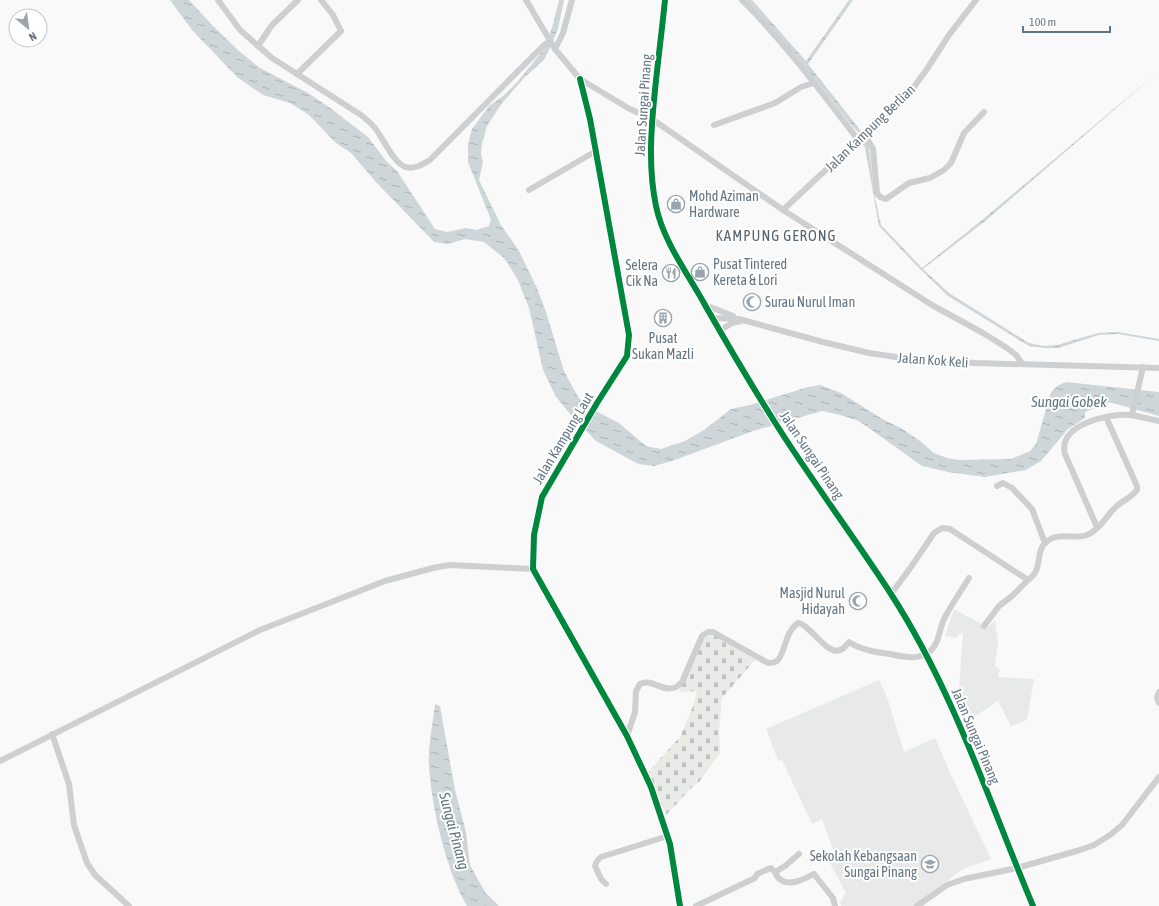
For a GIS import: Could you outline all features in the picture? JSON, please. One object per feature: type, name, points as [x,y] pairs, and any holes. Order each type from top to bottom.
[{"type":"street","points":[[258,46],[272,25],[298,0]]},
{"type":"street","points":[[297,74],[341,31],[334,15],[321,0]]},
{"type":"street","points":[[526,0],[552,45],[580,79],[628,108],[652,119],[784,210],[932,305],[983,333],[1016,355],[1022,364]]},
{"type":"street","points":[[552,45],[567,20],[572,0]]},
{"type":"street","name":"Jalan Sungai Pinang","points":[[665,0],[652,119],[651,169],[658,217],[681,264],[719,331],[783,436],[891,594],[926,654],[952,707],[1033,906]]},
{"type":"street","points":[[742,0],[759,17],[814,83],[858,141]]},
{"type":"street","name":"Jalan Kampung Berlian","points":[[784,210],[908,95],[949,35],[976,0]]},
{"type":"street","points":[[222,1],[240,30],[258,46],[272,58],[361,115],[375,129],[398,162],[405,167],[412,168],[430,160],[543,46],[552,45]]},
{"type":"street","name":"Jalan Kampung Laut","points":[[533,569],[534,535],[542,497],[597,403],[628,356],[629,334],[590,119],[580,79]]},
{"type":"street","points":[[714,124],[775,103],[801,87],[814,83]]},
{"type":"street","points":[[865,136],[872,149],[877,193],[880,197],[886,199],[909,183],[930,178],[944,170],[953,159],[964,133],[984,112]]},
{"type":"street","points":[[529,190],[596,151]]},
{"type":"street","points":[[705,305],[742,320]]},
{"type":"street","name":"Jalan Kok Keli","points":[[712,318],[742,320],[869,353],[896,357],[975,363],[1159,368]]},
{"type":"street","points":[[719,331],[732,323],[742,320]]},
{"type":"street","points":[[1132,412],[1143,367]]},
{"type":"street","points":[[1097,527],[1065,454],[1064,445],[1068,436],[1073,430],[1084,425],[1106,417],[1132,412],[1159,421]]},
{"type":"street","points":[[984,626],[999,606],[1012,596],[1036,570],[1039,554],[1045,542],[1062,536],[1085,536],[1091,533],[1116,506],[1136,492],[1137,488],[1106,417]]},
{"type":"street","points":[[997,486],[1003,483],[1008,485],[1030,506],[1034,512],[1045,542]]},
{"type":"street","points":[[891,594],[934,533],[942,528],[950,529],[1028,580]]},
{"type":"street","points":[[0,761],[260,630],[385,581],[449,565],[533,569],[627,736],[651,787],[668,836],[680,906]]},
{"type":"street","points":[[627,736],[635,712],[636,691],[640,684],[644,682],[670,689],[678,686],[682,682],[702,636],[708,632],[713,632],[768,663],[777,662],[780,658],[785,640],[793,626],[798,623],[801,623],[817,636],[832,651],[836,652],[841,650],[849,642],[856,647],[865,650],[909,658],[926,654],[937,642],[945,618],[969,578]]},
{"type":"street","points":[[1159,692],[1157,697],[1159,703]]},
{"type":"street","points":[[52,734],[69,784],[74,825],[87,864],[95,875],[129,906]]},
{"type":"street","points":[[917,906],[947,885],[964,879],[1017,868],[1080,850],[1103,840],[1122,824],[1159,777]]},
{"type":"street","points":[[606,884],[601,879],[595,866],[601,857],[668,836]]},
{"type":"street","points":[[774,872],[785,866],[799,854]]},
{"type":"street","points":[[696,906],[755,878],[757,874],[771,868],[782,881],[788,882],[798,881],[814,874],[833,898],[835,906]]},
{"type":"shaded area","points":[[954,609],[987,627],[995,621],[998,643],[995,666],[1000,669],[998,677],[1034,679],[1027,720],[1011,726],[998,701],[971,719],[959,690],[963,632],[955,638],[945,636]]},
{"type":"shaded area","points":[[879,680],[887,697],[904,752],[935,738],[991,859],[963,869],[913,906],[841,906],[840,902],[846,893],[830,863],[837,860],[822,819],[812,824],[782,760],[779,761],[766,729]]},
{"type":"green space","points":[[711,635],[716,636],[755,660],[722,698],[719,730],[720,753],[699,782],[692,787],[666,815],[648,772],[680,737],[694,704],[697,691],[679,692],[702,642],[706,637]]},
{"type":"water","name":"Sungai Gobek","points":[[170,0],[189,0],[239,51],[260,68],[308,93],[368,137],[387,162],[397,171],[435,229],[447,232],[466,228],[476,230],[489,226],[491,220],[468,162],[468,144],[472,129],[489,106],[503,96],[518,81],[544,49],[552,28],[559,0],[564,0],[558,29],[544,60],[525,77],[502,103],[487,126],[482,144],[481,154],[483,162],[479,180],[501,225],[519,251],[537,288],[564,371],[578,397],[588,407],[619,423],[646,446],[661,449],[685,441],[704,430],[731,409],[820,385],[841,393],[884,420],[901,428],[934,453],[958,460],[1011,459],[1030,451],[1036,444],[1050,395],[1056,387],[1066,382],[1159,392],[1159,416],[1109,402],[1085,412],[1085,418],[1068,429],[1041,461],[1026,470],[985,477],[948,472],[922,466],[859,421],[822,411],[753,431],[672,461],[654,466],[638,464],[596,441],[556,397],[543,370],[529,308],[517,278],[504,258],[484,242],[465,239],[447,244],[434,242],[375,181],[351,153],[336,143],[309,115],[290,103],[263,95],[237,77],[192,30]]},
{"type":"water","points":[[746,0],[752,0],[806,61],[849,0],[853,0],[808,64],[861,131],[860,134],[788,46]]},
{"type":"water","points":[[1159,71],[984,222],[923,269],[949,293],[1029,343],[1044,346],[1057,345],[1098,333],[1118,332],[1159,339],[1159,341],[1118,334],[1099,335],[1058,348],[1029,346],[948,296],[879,226],[865,148],[867,145],[869,147],[875,198],[881,225],[922,268],[982,220]]},
{"type":"water","name":"Sungai Pinang","points":[[435,704],[440,706],[455,790],[466,832],[470,865],[485,892],[499,906],[467,906],[459,892],[446,857],[436,818],[430,781],[429,757]]},
{"type":"waterway","points":[[864,141],[867,145]]},
{"type":"cycle path","points":[[665,0],[651,133],[653,192],[659,219],[664,232],[670,245],[743,371],[810,475],[878,574],[913,631],[952,707],[1033,906]]},
{"type":"cycle path","points":[[580,79],[590,119],[629,335],[627,356],[597,403],[542,497],[534,535],[533,569],[627,736],[651,787],[670,844],[680,906]]},
{"type":"place","name":"Mohd Aziman Hardware","points":[[676,204]]},
{"type":"place","name":"Pusat Tintered Kereta & Lori","points":[[700,272]]},
{"type":"place","name":"Selera Cik Na","points":[[671,273]]},
{"type":"place","name":"Surau Nurul Iman","points":[[752,302]]},
{"type":"place","name":"Pusat Sukan Mazli","points":[[663,318]]},
{"type":"place","name":"Masjid Nurul Hidayah","points":[[858,601]]},
{"type":"place","name":"Sekolah Kebangsaan Sungai Pinang","points":[[930,864]]},
{"type":"district","name":"KAMPUNG GERONG","points":[[776,236]]}]
